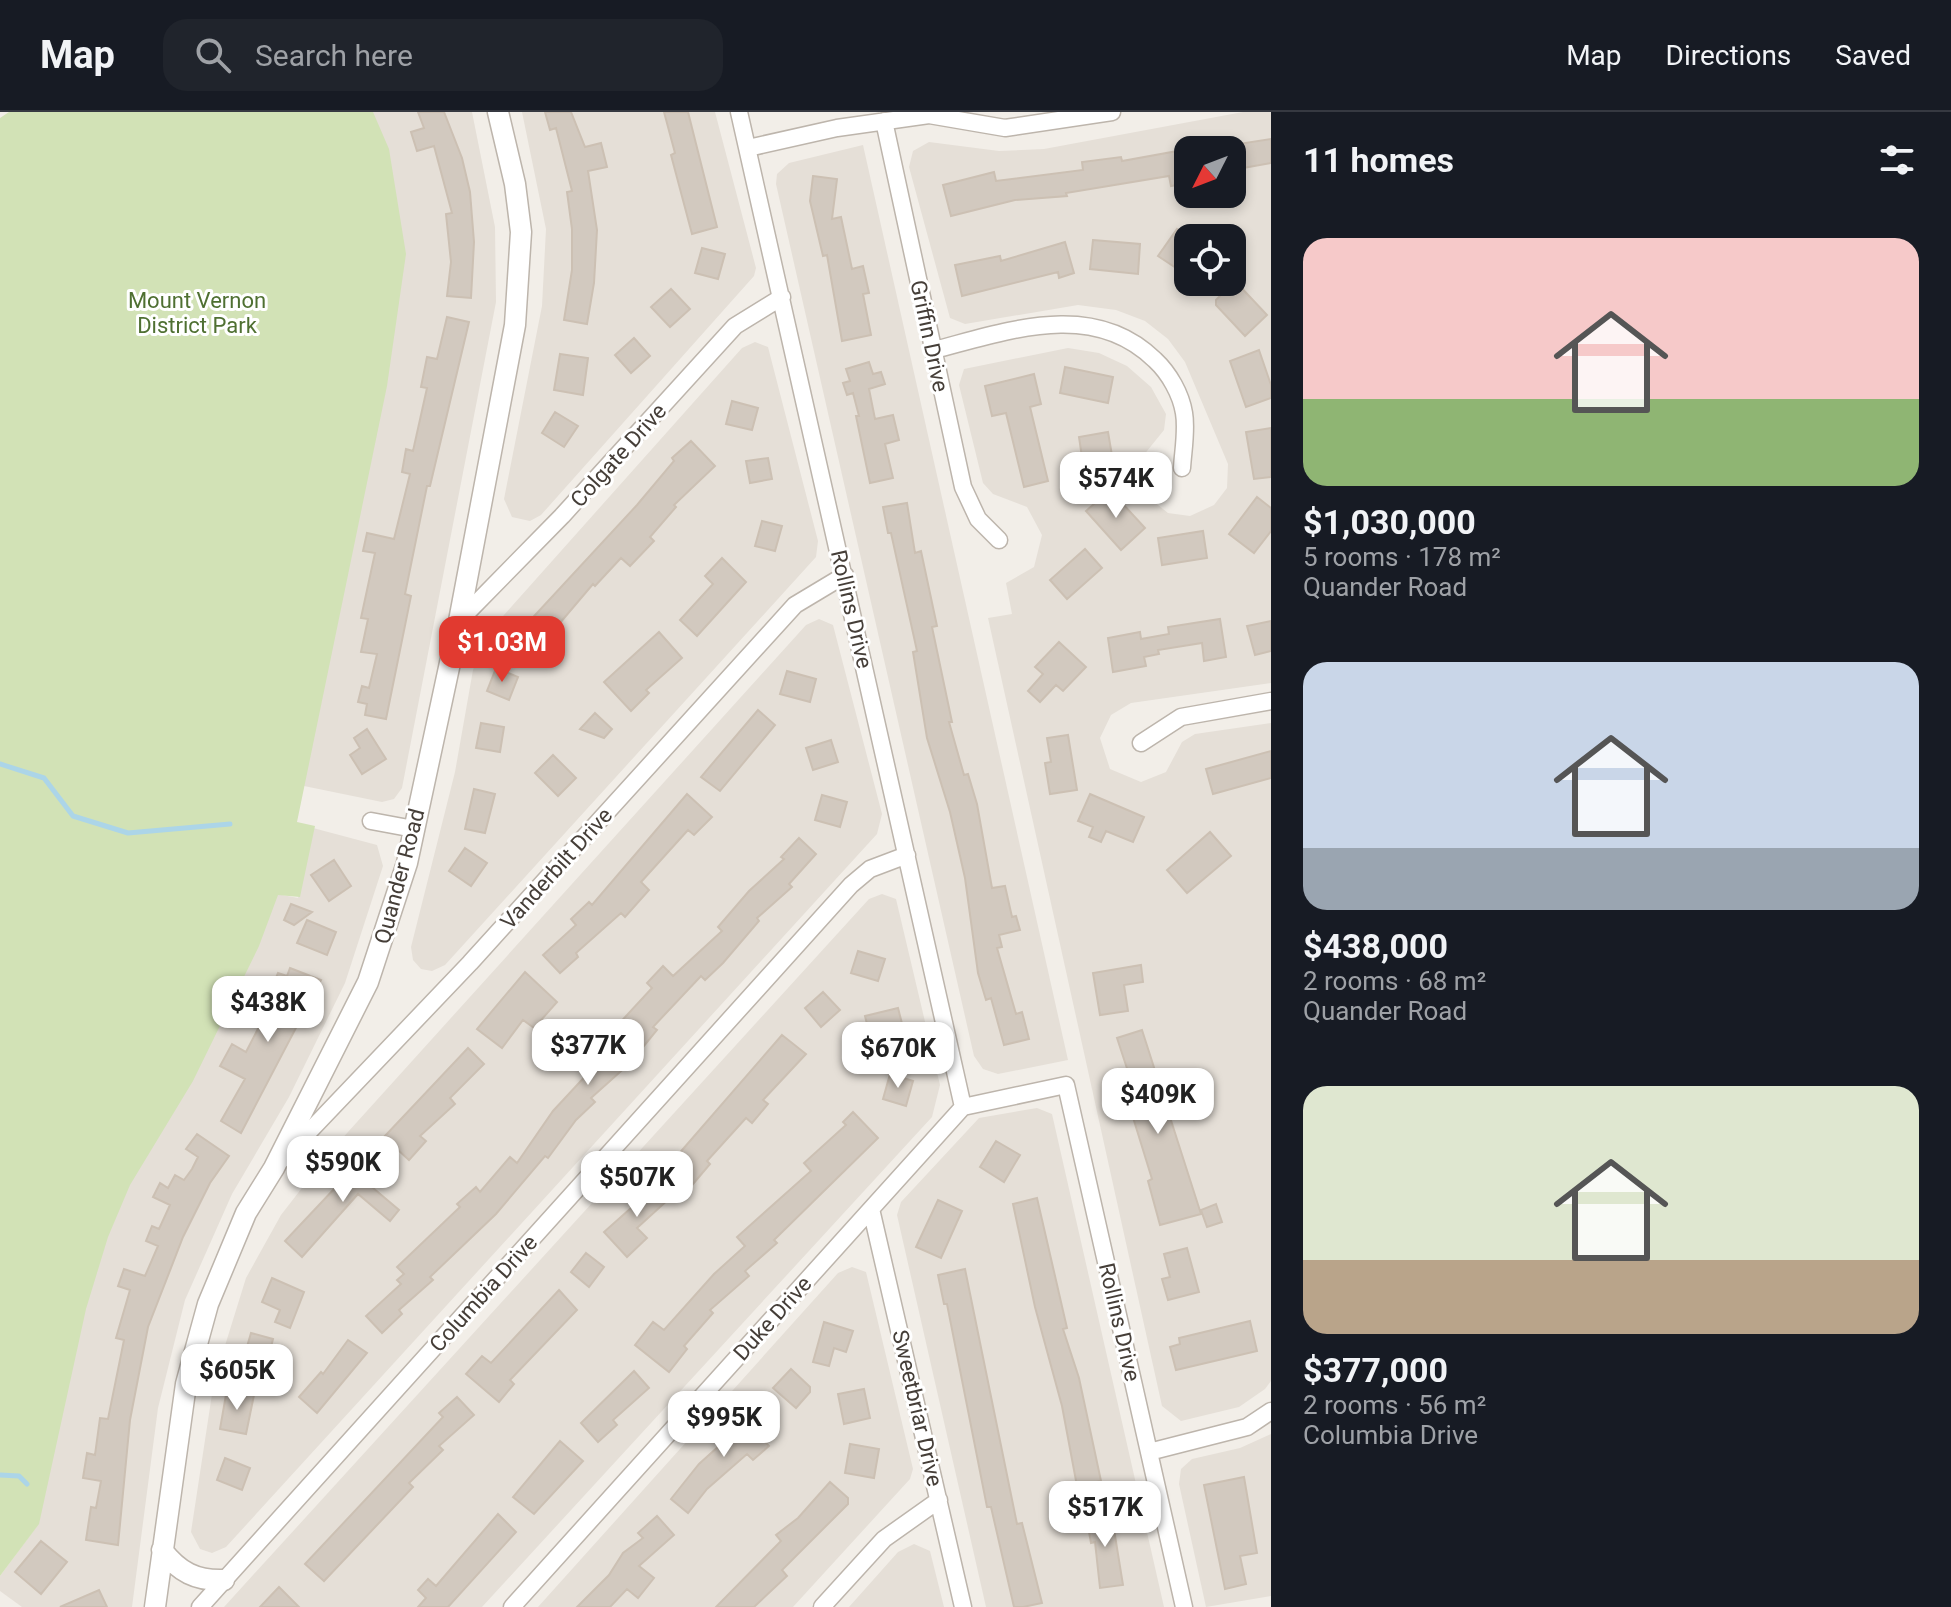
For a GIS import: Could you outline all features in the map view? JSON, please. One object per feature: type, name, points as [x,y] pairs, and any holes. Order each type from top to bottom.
[{"type":"street","name":"Quander Road","points":[[155,1607],[194,1349],[230,1247],[274,1168],[368,982],[392,914],[414,829],[459,621],[509,363],[520,278],[518,204],[498,112]]},
{"type":"street","name":"Rollins Drive","points":[[739,112],[963,1107],[1066,1085],[1184,1607]]},
{"type":"street","points":[[748,148],[929,115],[959,116],[1005,128],[1112,112]]},
{"type":"street","name":"Griffin Drive","points":[[884,121],[966,496],[978,519],[999,540]]},
{"type":"street","name":"Colgate Drive","points":[[459,621],[562,516],[735,326],[782,297]]},
{"type":"street","points":[[934,350],[1066,322],[1090,324],[1119,334],[1161,365],[1175,389],[1185,415],[1182,468]]},
{"type":"street","name":"Vanderbilt Drive","points":[[274,1168],[470,963],[795,605],[845,575]]},
{"type":"street","points":[[1141,743],[1181,717],[1271,701]]},
{"type":"street","points":[[371,821],[414,829]]},
{"type":"street","name":"Columbia Drive","points":[[200,1607],[851,885],[870,869],[907,855]]},
{"type":"street","name":"Duke Drive","points":[[512,1607],[963,1107]]},
{"type":"street","name":"Sweetbriar Drive","points":[[871,1209],[963,1607]]},
{"type":"street","points":[[1149,1452],[1247,1427],[1271,1411]]},
{"type":"street","points":[[822,1607],[884,1539],[939,1500]]},
{"type":"street","points":[[162,1550],[180,1570],[194,1577],[224,1580]]},
{"type":"shaded area","points":[[371,112],[472,112],[495,227],[496,302],[402,788],[394,799],[382,802],[304,786]]},
{"type":"shaded area","points":[[522,112],[715,112],[756,268],[754,276],[541,515],[530,521],[512,517],[504,499],[542,306],[546,229]]},
{"type":"shaded area","points":[[1243,112],[1271,112],[1271,683],[1131,703],[1111,715],[1100,738],[1110,769],[1141,782],[1166,772],[1182,742],[1195,734],[1271,723],[1271,1381],[1265,1389],[1239,1407],[1181,1421],[1162,1406],[988,618],[1012,614],[1006,583],[1034,567],[1042,535],[1027,507],[993,494],[983,483],[959,385],[964,369],[1068,348],[1099,353],[1127,366],[1151,387],[1166,414],[1164,430],[1143,456],[1140,474],[1148,497],[1168,513],[1190,516],[1214,505],[1227,488],[1228,464],[1185,362],[1168,339],[1145,321],[1116,310],[1078,305],[965,324],[950,318],[909,167],[913,151],[929,142],[999,151],[1044,149]]},
{"type":"shaded area","points":[[863,145],[1068,1060],[998,1074],[983,1069],[974,1056],[776,184],[777,174],[789,163]]},
{"type":"shaded area","points":[[755,342],[768,347],[818,541],[816,557],[445,965],[432,971],[421,969],[413,960],[411,947],[455,772],[473,670],[487,634],[742,348]]},
{"type":"shaded area","points":[[819,619],[833,625],[882,814],[877,834],[226,1547],[212,1553],[200,1549],[191,1532],[214,1381],[246,1278],[281,1215],[329,1153],[806,625]]},
{"type":"shaded area","points":[[313,828],[377,845],[383,866],[345,983],[289,1097],[232,1194],[185,1300],[158,1408],[132,1607],[22,1607],[0,1591],[0,1576],[37,1526],[81,1322],[104,1244],[126,1190],[277,894],[298,898]]},
{"type":"shaded area","points":[[882,894],[896,899],[940,1085],[932,1117],[482,1607],[224,1607],[869,899]]},
{"type":"shaded area","points":[[1037,1108],[1052,1114],[1164,1607],[986,1607],[897,1215],[901,1202],[979,1118]]},
{"type":"shaded area","points":[[852,1267],[866,1272],[913,1469],[910,1479],[793,1607],[538,1607],[838,1273]]},
{"type":"shaded area","points":[[1271,1434],[1271,1596],[1206,1607],[1179,1484],[1181,1469],[1192,1459],[1240,1448]]},
{"type":"shaded area","points":[[914,1544],[930,1551],[944,1607],[849,1607],[898,1552]]},
{"type":"green space","name":"Mount Vernon District Park","points":[[9,112],[373,112],[389,149],[406,254],[387,386],[297,822],[315,826],[300,897],[278,895],[259,946],[193,1081],[130,1185],[108,1237],[86,1309],[39,1524],[0,1576],[0,118]]},
{"type":"building","points":[[418,112],[444,112],[462,158],[470,192],[474,242],[471,298],[447,296],[451,262],[446,214],[452,213],[434,146],[417,151],[411,132],[424,128]]},
{"type":"building","points":[[545,112],[571,112],[585,147],[601,143],[607,167],[588,171],[597,230],[594,283],[587,324],[564,320],[572,270],[572,229],[567,192],[572,191],[556,128],[550,130]]},
{"type":"building","points":[[664,112],[688,112],[717,227],[692,234],[671,155],[675,153]]},
{"type":"building","points":[[1271,139],[1271,163],[1246,167],[1246,143]]},
{"type":"building","points":[[1174,152],[1174,185],[1171,186],[1169,176],[1066,193],[1067,196],[1015,200],[951,216],[943,185],[994,172],[996,181],[1083,170],[1082,162],[1121,157],[1122,161]]},
{"type":"building","points":[[813,176],[837,179],[832,219],[841,217],[852,269],[863,266],[869,293],[863,294],[871,335],[842,341],[827,255],[823,256],[810,201]]},
{"type":"building","points":[[1174,233],[1174,267],[1158,256]]},
{"type":"building","points":[[1093,240],[1140,244],[1138,274],[1090,269]]},
{"type":"building","points":[[1065,242],[1074,273],[1059,278],[1058,272],[962,296],[955,265],[1000,256],[1001,261]]},
{"type":"building","points":[[702,248],[725,254],[718,279],[695,273]]},
{"type":"building","points":[[671,289],[690,309],[670,327],[651,307]]},
{"type":"building","points":[[1246,293],[1267,315],[1245,336],[1216,305],[1220,296],[1246,296]]},
{"type":"building","points":[[447,317],[469,322],[430,486],[427,486],[405,594],[411,596],[386,719],[365,715],[367,704],[358,702],[362,686],[369,688],[377,654],[361,652],[368,619],[361,618],[375,553],[363,551],[367,533],[394,539],[410,474],[402,472],[406,449],[413,451],[427,388],[421,387],[427,357],[437,359]]},
{"type":"building","points":[[634,338],[650,356],[631,373],[615,355]]},
{"type":"building","points":[[1259,350],[1271,385],[1271,398],[1246,407],[1230,361]]},
{"type":"building","points":[[560,354],[588,358],[583,395],[554,390]]},
{"type":"building","points":[[869,362],[873,374],[881,372],[885,384],[869,389],[875,419],[893,415],[899,440],[885,444],[893,478],[870,483],[853,393],[847,395],[843,383],[850,381],[846,369]]},
{"type":"building","points":[[1065,367],[1113,377],[1108,403],[1060,393]]},
{"type":"building","points":[[1034,374],[1041,404],[1030,407],[1048,481],[1024,487],[1006,413],[992,416],[985,386]]},
{"type":"building","points":[[732,401],[758,408],[752,430],[726,424]]},
{"type":"building","points":[[555,412],[578,426],[564,447],[542,433]]},
{"type":"building","points":[[1271,428],[1271,477],[1254,479],[1246,432]]},
{"type":"building","points":[[1108,432],[1116,479],[1086,484],[1079,437]]},
{"type":"building","points":[[691,441],[715,466],[674,505],[676,507],[650,537],[654,541],[630,566],[621,558],[595,586],[593,584],[548,637],[552,641],[534,660],[512,640],[637,505],[674,461],[672,458]]},
{"type":"building","points":[[768,458],[772,479],[750,483],[746,461]]},
{"type":"building","points":[[1110,490],[1145,528],[1121,550],[1086,511]]},
{"type":"building","points":[[1257,497],[1271,508],[1271,531],[1254,553],[1229,534]]},
{"type":"building","points":[[907,503],[915,553],[921,551],[937,626],[932,627],[952,722],[949,722],[964,775],[968,774],[977,804],[992,888],[1005,886],[1012,917],[1016,916],[1020,930],[999,935],[1002,947],[997,948],[1016,1014],[1022,1012],[1029,1039],[1004,1045],[991,998],[986,1000],[978,973],[965,878],[950,812],[927,738],[913,652],[917,651],[883,507]]},
{"type":"building","points":[[762,521],[782,526],[775,551],[755,546]]},
{"type":"building","points":[[1203,531],[1207,558],[1162,565],[1158,538]]},
{"type":"building","points":[[1085,549],[1102,568],[1067,599],[1050,580]]},
{"type":"building","points":[[722,558],[746,582],[697,636],[680,620],[713,584],[705,576]]},
{"type":"building","points":[[1220,619],[1226,657],[1204,661],[1202,643],[1158,650],[1159,654],[1144,657],[1146,666],[1113,672],[1108,638],[1140,632],[1141,639],[1169,634],[1168,627]]},
{"type":"building","points":[[1271,621],[1271,651],[1255,655],[1247,626]]},
{"type":"building","points":[[659,632],[682,658],[646,690],[649,693],[631,711],[604,682]]},
{"type":"building","points":[[1059,642],[1086,667],[1063,691],[1056,685],[1040,702],[1028,691],[1043,674],[1035,667]]},
{"type":"building","points":[[496,668],[518,677],[509,700],[487,691]]},
{"type":"building","points":[[787,671],[816,679],[810,702],[780,694]]},
{"type":"building","points":[[758,710],[775,725],[720,791],[701,777]]},
{"type":"building","points":[[595,713],[612,729],[604,738],[580,729]]},
{"type":"building","points":[[481,723],[504,727],[500,752],[476,748]]},
{"type":"building","points":[[367,729],[386,759],[362,774],[350,755],[360,748],[354,738]]},
{"type":"building","points":[[1068,735],[1077,790],[1050,794],[1045,763],[1051,762],[1047,738]]},
{"type":"building","points":[[831,740],[838,762],[813,770],[806,748]]},
{"type":"building","points":[[1271,751],[1271,778],[1213,794],[1206,769]]},
{"type":"building","points":[[553,755],[576,778],[558,796],[535,773]]},
{"type":"building","points":[[474,789],[495,794],[485,833],[465,829]]},
{"type":"building","points":[[687,794],[712,817],[694,835],[688,830],[641,882],[649,890],[625,917],[621,913],[576,953],[578,957],[560,973],[543,955],[576,925],[571,919],[589,902],[592,905]]},
{"type":"building","points":[[1090,794],[1144,817],[1133,842],[1106,831],[1101,842],[1089,837],[1093,827],[1078,821]]},
{"type":"building","points":[[822,795],[847,802],[840,827],[815,820]]},
{"type":"building","points":[[1210,832],[1231,856],[1187,893],[1167,870]]},
{"type":"building","points":[[799,838],[816,854],[789,884],[792,887],[757,918],[759,921],[723,963],[705,980],[701,976],[653,1027],[657,1030],[630,1063],[591,1098],[595,1102],[576,1120],[548,1158],[545,1156],[496,1214],[430,1277],[433,1280],[399,1310],[402,1314],[382,1333],[366,1316],[401,1284],[397,1280],[404,1274],[397,1267],[460,1207],[457,1204],[476,1187],[480,1192],[510,1157],[517,1163],[553,1111],[592,1069],[588,1064],[621,1034],[615,1028],[652,988],[647,983],[663,966],[673,976],[722,931],[718,927],[749,891],[784,859],[781,857]]},
{"type":"building","points":[[465,848],[487,863],[471,886],[449,871]]},
{"type":"building","points":[[334,860],[351,886],[329,901],[311,875]]},
{"type":"building","points":[[291,904],[312,912],[294,925],[284,920]]},
{"type":"building","points":[[307,920],[336,932],[327,955],[297,943]]},
{"type":"building","points":[[858,951],[885,959],[878,981],[851,973]]},
{"type":"building","points":[[1141,965],[1143,982],[1124,985],[1128,1011],[1100,1015],[1093,973]]},
{"type":"building","points":[[290,968],[321,980],[241,1133],[221,1121],[245,1079],[220,1066],[232,1044],[246,1052],[278,990],[272,987],[278,973],[287,976]]},
{"type":"building","points":[[525,972],[557,1002],[534,1028],[523,1020],[502,1048],[477,1029]]},
{"type":"building","points":[[823,992],[840,1010],[821,1027],[805,1008]]},
{"type":"building","points":[[898,1008],[907,1043],[874,1052],[865,1016]]},
{"type":"building","points":[[1142,1030],[1201,1214],[1160,1225],[1148,1181],[1152,1179],[1131,1111],[1140,1108],[1117,1038]]},
{"type":"building","points":[[782,1035],[806,1054],[763,1100],[768,1104],[752,1123],[746,1118],[707,1161],[710,1164],[693,1184],[670,1164]]},
{"type":"building","points":[[468,1048],[484,1064],[450,1098],[455,1104],[420,1136],[426,1141],[409,1160],[384,1137]]},
{"type":"building","points":[[890,1074],[913,1081],[906,1106],[883,1099]]},
{"type":"building","points":[[853,1112],[878,1138],[774,1240],[777,1243],[745,1271],[749,1276],[710,1310],[713,1313],[684,1346],[687,1349],[669,1372],[635,1345],[653,1322],[664,1330],[714,1274],[745,1246],[737,1237],[811,1171],[804,1163],[846,1125],[843,1122]]},
{"type":"building","points":[[197,1134],[229,1156],[210,1183],[183,1237],[148,1327],[130,1420],[118,1545],[86,1540],[91,1507],[96,1508],[101,1481],[83,1478],[87,1453],[95,1455],[100,1418],[108,1419],[124,1340],[116,1338],[130,1290],[118,1286],[124,1269],[145,1276],[158,1246],[146,1241],[152,1226],[159,1229],[170,1205],[153,1197],[160,1183],[168,1188],[175,1175],[184,1180],[192,1169],[198,1157],[186,1149]]},
{"type":"building","points":[[996,1141],[1020,1155],[1004,1182],[980,1167]]},
{"type":"building","points":[[368,1153],[388,1175],[373,1188],[399,1210],[390,1221],[358,1194],[302,1257],[285,1241]]},
{"type":"building","points":[[654,1180],[670,1198],[637,1228],[647,1238],[627,1257],[604,1232],[640,1200],[636,1197]]},
{"type":"building","points":[[1037,1198],[1067,1328],[1063,1329],[1079,1378],[1101,1481],[1077,1486],[1062,1406],[1035,1307],[1013,1204]]},
{"type":"building","points":[[938,1200],[962,1211],[941,1258],[916,1247]]},
{"type":"building","points":[[1216,1204],[1222,1222],[1207,1227],[1201,1210]]},
{"type":"building","points":[[1187,1248],[1199,1292],[1168,1300],[1162,1279],[1170,1277],[1164,1254]]},
{"type":"building","points":[[586,1253],[604,1267],[589,1287],[571,1272]]},
{"type":"building","points":[[965,1269],[1017,1524],[1022,1523],[1042,1603],[1023,1607],[1014,1607],[991,1507],[987,1507],[947,1304],[944,1304],[938,1275]]},
{"type":"building","points":[[272,1278],[304,1292],[290,1328],[275,1322],[280,1310],[262,1302]]},
{"type":"building","points":[[559,1290],[577,1310],[510,1380],[514,1384],[499,1402],[466,1374],[482,1356],[491,1363]]},
{"type":"building","points":[[1250,1321],[1257,1351],[1176,1370],[1170,1347],[1180,1344],[1179,1338]]},
{"type":"building","points":[[824,1322],[853,1331],[846,1352],[834,1348],[829,1366],[813,1362]]},
{"type":"building","points":[[251,1333],[273,1339],[267,1363],[244,1357]]},
{"type":"building","points":[[348,1340],[367,1353],[317,1413],[299,1397],[321,1372],[323,1374]]},
{"type":"building","points":[[791,1369],[810,1387],[810,1392],[796,1408],[773,1388]]},
{"type":"building","points":[[634,1371],[649,1388],[613,1420],[617,1425],[598,1442],[581,1423]]},
{"type":"building","points":[[227,1389],[254,1395],[246,1434],[220,1429]]},
{"type":"building","points":[[864,1389],[870,1418],[844,1424],[838,1394]]},
{"type":"building","points":[[457,1397],[474,1415],[439,1446],[443,1450],[409,1483],[413,1487],[324,1581],[305,1564],[443,1417],[439,1413]]},
{"type":"building","points":[[754,1409],[769,1426],[759,1435],[769,1446],[753,1460],[747,1454],[707,1489],[688,1513],[671,1499],[699,1464]]},
{"type":"building","points":[[560,1441],[583,1461],[534,1514],[513,1497]]},
{"type":"building","points":[[850,1444],[879,1449],[874,1478],[845,1473]]},
{"type":"building","points":[[225,1458],[250,1468],[242,1490],[217,1480]]},
{"type":"building","points":[[1244,1477],[1257,1553],[1240,1556],[1246,1584],[1225,1589],[1204,1485]]},
{"type":"building","points":[[830,1482],[848,1498],[848,1504],[782,1570],[787,1576],[754,1607],[716,1607],[781,1541],[776,1535],[798,1518]]},
{"type":"building","points":[[1111,1511],[1123,1585],[1100,1588],[1095,1542],[1091,1543],[1086,1515]]},
{"type":"building","points":[[498,1514],[516,1532],[448,1607],[418,1607],[426,1598],[418,1590],[428,1579],[436,1586]]},
{"type":"building","points":[[657,1516],[674,1535],[639,1566],[654,1578],[638,1598],[627,1589],[610,1607],[577,1607],[609,1575],[623,1553],[643,1538],[638,1533]]},
{"type":"building","points":[[41,1541],[67,1562],[41,1594],[15,1572]]},
{"type":"building","points":[[279,1587],[299,1607],[260,1607]]},
{"type":"building","points":[[99,1590],[107,1607],[60,1607]]},
{"type":"waterway","points":[[0,764],[44,778],[73,816],[128,833],[230,824]]},
{"type":"waterway","points":[[0,1475],[19,1476],[27,1484]]}]
